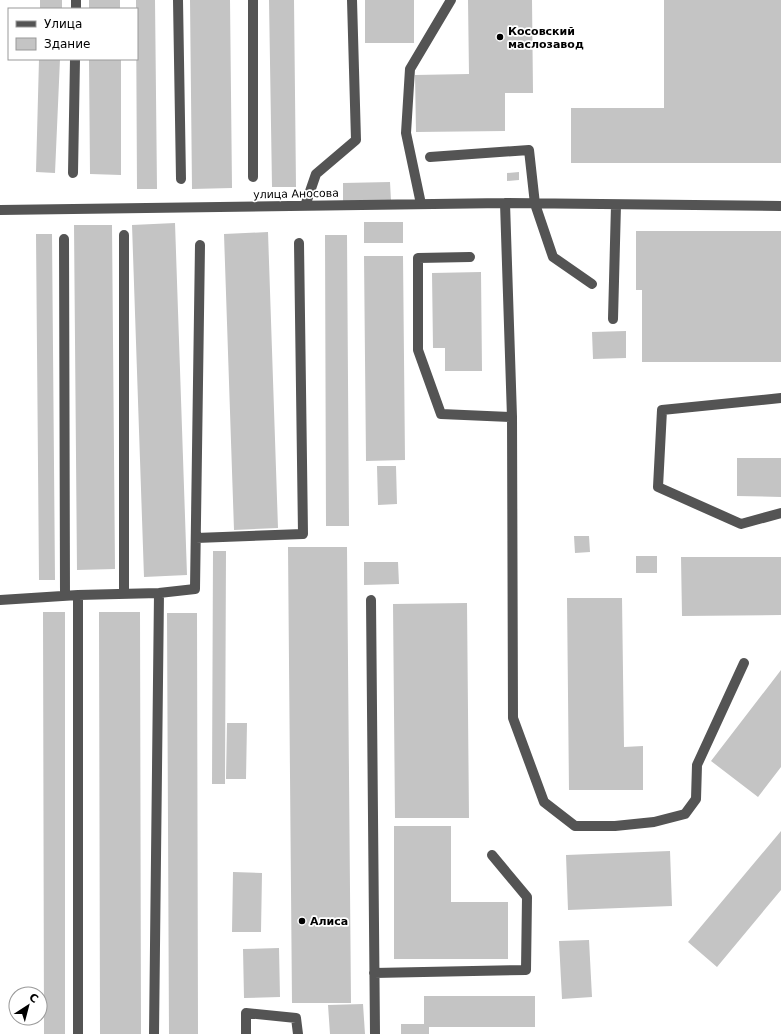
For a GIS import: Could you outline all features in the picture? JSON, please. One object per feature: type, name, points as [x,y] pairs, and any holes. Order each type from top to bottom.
[{"type":"street","points":[[178,0],[181,179]]},
{"type":"street","points":[[253,0],[253,177]]},
{"type":"street","points":[[305,206],[316,174],[356,140],[352,0]]},
{"type":"street","points":[[421,204],[406,133],[410,69],[450,0]]},
{"type":"street","points":[[73,173],[75,60]]},
{"type":"street","points":[[430,157],[529,150],[535,204],[553,257],[592,284]]},
{"type":"street","points":[[505,203],[512,417],[513,718],[544,802],[575,826],[615,826],[639,824],[654,822],[684,814],[696,799],[697,765],[744,663]]},
{"type":"street","name":"улица Аносова","points":[[0,210],[505,203],[781,206]]},
{"type":"street","points":[[613,319],[616,205]]},
{"type":"street","points":[[124,236],[124,594]]},
{"type":"street","points":[[64,239],[65,596]]},
{"type":"street","points":[[196,538],[303,534],[299,243]]},
{"type":"street","points":[[0,600],[78,595],[159,593],[196,589],[200,245]]},
{"type":"street","points":[[470,257],[418,258],[418,350],[441,414],[512,417]]},
{"type":"street","points":[[781,398],[662,410],[658,488],[741,524],[781,513]]},
{"type":"street","points":[[154,1034],[159,593]]},
{"type":"street","points":[[78,595],[78,1034]]},
{"type":"street","points":[[371,600],[375,1034]]},
{"type":"street","points":[[374,973],[526,970],[527,897],[492,855]]},
{"type":"street","points":[[246,1034],[246,1013],[296,1018],[298,1034]]},
{"type":"building","points":[[40,0],[62,0],[62,8],[40,8]]},
{"type":"building","points":[[89,0],[120,0],[120,8],[89,8]]},
{"type":"building","points":[[136,0],[155,0],[157,189],[137,189],[136,60],[138,60],[138,8],[136,8]]},
{"type":"building","points":[[190,0],[230,0],[232,188],[192,189]]},
{"type":"building","points":[[269,0],[294,0],[296,187],[272,187]]},
{"type":"building","points":[[365,0],[414,0],[414,43],[365,43]]},
{"type":"building","name":"Косовский маслозавод","points":[[468,0],[532,0],[533,93],[505,93],[505,131],[416,132],[415,75],[469,74]]},
{"type":"building","points":[[664,0],[781,0],[781,163],[571,163],[571,108],[664,108]]},
{"type":"building","points":[[39,60],[60,60],[55,173],[36,172]]},
{"type":"building","points":[[89,60],[121,60],[121,175],[90,174]]},
{"type":"building","points":[[519,172],[519,180],[507,181],[507,173]]},
{"type":"building","points":[[390,182],[391,201],[343,202],[343,183]]},
{"type":"building","points":[[364,222],[403,222],[403,243],[364,243]]},
{"type":"building","points":[[175,223],[187,575],[144,577],[132,225]]},
{"type":"building","points":[[74,225],[112,225],[115,569],[77,570]]},
{"type":"building","points":[[636,231],[781,231],[781,362],[642,362],[642,290],[636,290]]},
{"type":"building","points":[[268,232],[278,528],[234,530],[224,234]]},
{"type":"building","points":[[36,234],[52,234],[55,580],[39,580]]},
{"type":"building","points":[[325,235],[347,235],[349,526],[326,526]]},
{"type":"building","points":[[364,256],[403,256],[405,460],[366,461]]},
{"type":"building","points":[[481,272],[482,371],[445,371],[445,348],[433,348],[432,273]]},
{"type":"building","points":[[626,331],[626,358],[593,359],[592,332]]},
{"type":"building","points":[[737,458],[781,458],[781,497],[737,496]]},
{"type":"building","points":[[377,466],[396,466],[397,504],[378,505]]},
{"type":"building","points":[[574,536],[589,536],[590,552],[575,553]]},
{"type":"building","points":[[288,547],[347,547],[351,1003],[292,1003]]},
{"type":"building","points":[[213,551],[226,551],[225,784],[212,784]]},
{"type":"building","points":[[636,556],[657,556],[657,573],[636,573]]},
{"type":"building","points":[[681,557],[781,557],[781,615],[682,616]]},
{"type":"building","points":[[364,562],[398,562],[399,584],[364,585]]},
{"type":"building","points":[[567,598],[622,598],[624,747],[643,746],[643,790],[569,790]]},
{"type":"building","points":[[467,603],[469,818],[395,818],[393,604]]},
{"type":"building","points":[[43,612],[65,612],[65,1034],[44,1034],[44,1026],[48,1026],[48,986],[44,986]]},
{"type":"building","points":[[99,612],[140,612],[141,1034],[100,1034]]},
{"type":"building","points":[[167,613],[197,613],[198,1034],[169,1034]]},
{"type":"building","points":[[781,670],[781,767],[758,797],[711,761]]},
{"type":"building","points":[[227,723],[247,723],[246,779],[226,779]]},
{"type":"building","points":[[394,826],[451,826],[451,902],[508,902],[508,959],[394,959]]},
{"type":"building","points":[[781,831],[781,890],[717,967],[688,942]]},
{"type":"building","points":[[670,851],[672,906],[568,910],[566,855]]},
{"type":"building","points":[[233,872],[262,873],[261,932],[232,932]]},
{"type":"building","points":[[589,940],[592,997],[562,999],[559,941]]},
{"type":"building","points":[[279,948],[280,997],[244,998],[243,949]]},
{"type":"building","points":[[424,996],[535,996],[535,1027],[429,1027],[429,1034],[401,1034],[401,1024],[424,1024]]},
{"type":"building","points":[[363,1004],[365,1034],[330,1034],[328,1005]]},
{"type":"place","name":"Косовский маслозавод","points":[[500,37]]},
{"type":"place","name":"Алиса","points":[[302,921]]}]
